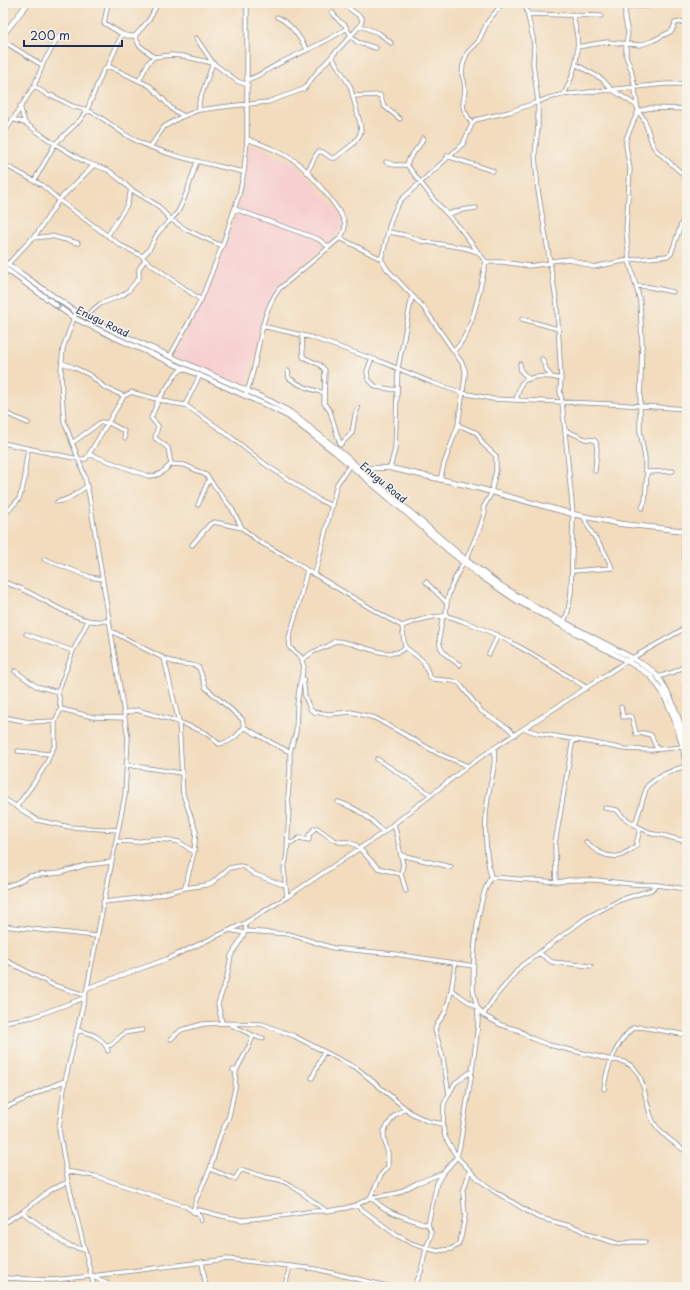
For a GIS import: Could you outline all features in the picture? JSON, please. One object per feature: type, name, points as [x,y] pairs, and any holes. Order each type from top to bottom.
[{"type":"main road","points":[[3,35],[28,3]]},
{"type":"main road","points":[[3,261],[85,317],[290,412],[337,449],[356,469],[390,468],[491,492],[584,517],[621,524],[685,531]]},
{"type":"main road","name":"Enugu Road","points":[[3,267],[74,318],[200,375],[247,393],[288,416],[356,469],[465,562],[516,600],[630,660],[650,675],[663,693],[685,746],[687,774]]},
{"type":"main road","points":[[465,562],[519,597],[630,660],[653,671],[672,701],[680,723],[685,746]]},
{"type":"street","points":[[108,3],[104,23],[128,36],[134,36],[149,20],[158,3]]},
{"type":"street","points":[[170,356],[201,300],[235,209],[244,172],[247,139],[248,84],[247,3]]},
{"type":"street","points":[[150,147],[164,127],[199,110],[268,102],[304,88],[360,26],[363,20],[342,3]]},
{"type":"street","points":[[472,124],[464,110],[463,104],[465,90],[462,75],[463,66],[467,53],[478,42],[488,21],[503,3]]},
{"type":"street","points":[[525,3],[529,14],[534,46],[533,62],[538,102],[538,126],[535,155],[538,190],[557,305],[561,379],[560,391],[573,514],[571,593],[568,611],[564,622]]},
{"type":"street","points":[[664,3],[627,8],[625,14],[628,33],[626,56],[635,87],[638,111],[644,119],[652,146],[687,178]]},
{"type":"street","points":[[332,12],[335,17],[347,28],[351,36],[363,45],[376,48]]},
{"type":"street","points":[[529,14],[601,16]]},
{"type":"street","points":[[564,94],[573,76],[576,65],[576,30],[572,14]]},
{"type":"street","points":[[277,17],[284,20],[290,26],[307,49]]},
{"type":"street","points":[[577,47],[607,42],[640,45],[672,31],[675,23],[687,21]]},
{"type":"street","points":[[360,26],[379,33],[391,43]]},
{"type":"street","points":[[247,80],[257,77],[307,49],[328,40],[347,28]]},
{"type":"street","points":[[34,181],[55,144],[80,120],[87,110],[103,71],[108,66],[122,34]]},
{"type":"street","points":[[3,134],[34,86],[42,69],[42,65],[59,36]]},
{"type":"street","points":[[134,36],[139,45],[154,57]]},
{"type":"street","points":[[196,38],[213,63],[237,80],[248,84]]},
{"type":"street","points":[[3,41],[42,65]]},
{"type":"street","points":[[139,81],[148,63],[154,57],[172,55],[182,56],[213,63]]},
{"type":"street","points":[[306,172],[312,165],[315,155],[318,152],[323,152],[331,158],[335,158],[348,149],[359,136],[360,123],[353,96],[347,80],[332,57]]},
{"type":"street","points":[[199,110],[199,102],[213,63]]},
{"type":"street","points":[[576,65],[602,79],[611,89],[637,106]]},
{"type":"street","points":[[108,66],[150,86],[173,110],[184,116]]},
{"type":"street","points":[[381,259],[389,232],[389,225],[397,205],[448,156],[463,144],[475,120],[510,112],[548,98],[564,94],[665,84],[687,84]]},
{"type":"street","points":[[34,86],[49,96],[53,96],[72,106],[95,113],[132,139],[150,147],[170,154],[244,172]]},
{"type":"street","points":[[353,96],[380,95],[384,106],[400,119]]},
{"type":"street","points":[[20,106],[25,123]]},
{"type":"street","points":[[638,111],[650,108],[687,110]]},
{"type":"street","points":[[638,111],[626,138],[630,169],[626,244],[640,301],[642,343],[640,431],[645,458],[645,470],[647,472],[645,501],[642,508]]},
{"type":"street","points":[[12,119],[25,123],[55,144],[93,166],[108,170],[131,190],[157,205],[170,219],[187,230],[222,246]]},
{"type":"street","points":[[407,165],[407,161],[421,144],[423,138]]},
{"type":"street","points":[[247,139],[280,153],[296,162],[320,186],[340,214],[345,226],[343,234],[340,238],[279,289],[272,299],[262,326],[254,368],[247,393]]},
{"type":"street","points":[[448,156],[494,171]]},
{"type":"street","points":[[142,256],[149,250],[156,235],[178,211],[186,196],[197,160]]},
{"type":"street","points":[[386,162],[394,165],[407,165]]},
{"type":"street","points":[[3,164],[42,185],[59,200],[120,244],[142,256],[145,260],[201,300]]},
{"type":"street","points":[[407,165],[486,262]]},
{"type":"street","points":[[8,264],[32,239],[59,200],[93,166]]},
{"type":"street","points":[[108,235],[127,205],[131,190]]},
{"type":"street","points":[[448,214],[476,208]]},
{"type":"street","points":[[235,209],[318,238],[330,247]]},
{"type":"street","points":[[486,262],[503,262],[529,266],[570,259],[593,267],[629,260],[667,256],[671,254],[681,225],[687,214]]},
{"type":"street","points":[[681,225],[687,229]]},
{"type":"street","points":[[389,232],[405,235],[421,241],[465,248],[478,252]]},
{"type":"street","points":[[32,239],[51,236],[78,243]]},
{"type":"street","points":[[340,238],[381,259],[387,269],[424,308],[462,363],[465,370],[458,425],[440,480]]},
{"type":"street","points":[[85,317],[100,304],[128,291],[139,278],[139,269],[145,260]]},
{"type":"street","points":[[454,351],[462,342],[470,326],[486,262]]},
{"type":"street","points":[[636,286],[650,287],[672,292]]},
{"type":"street","points":[[390,468],[395,449],[398,368],[412,296]]},
{"type":"street","points":[[76,312],[63,348],[62,394],[64,421],[87,486],[128,738],[125,795],[96,936],[87,988],[65,1081],[59,1128],[68,1182],[94,1287]]},
{"type":"street","points":[[522,319],[541,323],[558,329]]},
{"type":"street","points":[[262,326],[302,335],[372,358],[433,383],[463,393],[516,400],[687,409]]},
{"type":"street","points":[[302,335],[303,357],[320,365],[325,370],[324,403],[330,411],[340,444]]},
{"type":"street","points":[[372,358],[367,371],[368,379],[376,387],[397,390]]},
{"type":"street","points":[[542,359],[551,376]]},
{"type":"street","points":[[62,363],[90,375],[104,387],[124,396]]},
{"type":"street","points":[[520,364],[521,371],[529,379]]},
{"type":"street","points":[[171,464],[168,448],[156,438],[158,426],[151,419],[158,399],[176,374],[184,368]]},
{"type":"street","points":[[288,371],[289,378],[293,381],[310,389],[324,393]]},
{"type":"street","points":[[544,376],[547,371]]},
{"type":"street","points":[[185,404],[200,375]]},
{"type":"street","points":[[516,400],[522,383],[529,379],[551,376],[561,379]]},
{"type":"street","points":[[3,443],[78,459],[86,459],[124,396],[132,392],[185,404],[292,482],[319,500],[332,506]]},
{"type":"street","points":[[337,449],[340,444],[352,433],[355,415],[358,408]]},
{"type":"street","points":[[3,412],[28,423]]},
{"type":"street","points":[[72,443],[102,422],[109,423],[124,431],[125,438]]},
{"type":"street","points":[[458,425],[477,433],[483,444],[496,456],[496,471],[491,492],[483,508],[485,512],[479,530],[465,562],[454,580],[446,602],[439,640],[439,646],[447,657],[460,665]]},
{"type":"street","points":[[565,430],[596,442],[597,450],[595,471]]},
{"type":"street","points":[[3,516],[19,499],[26,478],[25,468],[28,448]]},
{"type":"street","points":[[89,454],[132,471],[153,477],[160,474],[171,464],[185,465],[206,474],[232,509],[242,528],[258,541],[292,560],[382,616],[402,626],[418,620],[444,616],[472,624],[498,635],[587,688]]},
{"type":"street","points":[[314,574],[337,484],[350,465]]},
{"type":"street","points":[[647,472],[673,471]]},
{"type":"street","points":[[198,505],[209,479]]},
{"type":"street","points":[[57,502],[70,498],[87,486]]},
{"type":"street","points":[[3,507],[10,509]]},
{"type":"street","points":[[572,571],[612,568],[602,547],[594,538],[584,517]]},
{"type":"street","points":[[687,520],[685,531],[687,571]]},
{"type":"street","points":[[192,545],[210,524],[214,522],[242,528]]},
{"type":"street","points":[[44,559],[90,577],[102,579]]},
{"type":"street","points":[[286,897],[284,869],[287,843],[290,752],[296,732],[298,696],[304,666],[303,659],[290,648],[289,638],[298,607],[306,570]]},
{"type":"street","points":[[3,582],[15,585],[58,609],[88,621],[109,621]]},
{"type":"street","points":[[426,582],[446,602]]},
{"type":"street","points":[[16,807],[36,780],[49,758],[56,742],[55,721],[61,709],[58,692],[73,651],[88,621]]},
{"type":"street","points":[[402,626],[405,647],[423,661],[430,677],[438,680],[453,681],[459,684],[481,711],[515,734]]},
{"type":"street","points":[[87,988],[167,959],[245,923],[383,832],[468,766],[494,748],[630,660],[687,627]]},
{"type":"street","points":[[111,631],[129,639],[143,649],[173,663],[194,665],[198,667],[204,685],[242,719],[244,727],[290,752]]},
{"type":"street","points":[[26,634],[73,651]]},
{"type":"street","points":[[489,654],[498,635]]},
{"type":"street","points":[[303,659],[313,652],[328,646],[335,640],[391,653],[400,652],[405,647]]},
{"type":"street","points":[[164,658],[178,722],[183,794],[196,831],[194,852],[185,888]]},
{"type":"street","points":[[658,677],[674,672],[687,665]]},
{"type":"street","points":[[15,671],[36,686],[58,692]]},
{"type":"street","points":[[302,675],[305,696],[311,710],[314,712],[330,714],[351,712],[375,718],[439,754],[468,766]]},
{"type":"street","points":[[685,686],[687,679]]},
{"type":"street","points":[[300,686],[304,689]]},
{"type":"street","points":[[298,696],[301,694],[305,696]]},
{"type":"street","points":[[620,707],[623,717],[632,717],[636,734],[643,733],[652,735],[657,750]]},
{"type":"street","points":[[61,709],[92,717],[125,718]]},
{"type":"street","points":[[124,713],[136,710],[178,722],[206,732],[219,744],[227,743],[232,740],[244,727]]},
{"type":"street","points":[[3,717],[29,722],[55,721]]},
{"type":"street","points":[[525,728],[537,734],[624,749],[657,750],[685,746]]},
{"type":"street","points":[[556,881],[555,844],[573,739]]},
{"type":"street","points":[[494,748],[495,764],[488,799],[486,835],[487,860],[491,877],[487,884],[476,925],[473,989],[478,1008],[483,1016],[550,1045],[617,1060],[636,1069],[642,1077],[651,1115],[657,1128],[680,1148],[687,1151]]},
{"type":"street","points":[[18,751],[50,754]]},
{"type":"street","points":[[377,758],[431,795]]},
{"type":"street","points":[[127,765],[181,773]]},
{"type":"street","points":[[635,825],[647,786],[652,781],[686,766]]},
{"type":"street","points":[[3,798],[37,820],[70,827],[118,830]]},
{"type":"street","points":[[338,802],[360,811],[383,832]]},
{"type":"street","points":[[605,808],[617,810],[623,817],[653,834],[687,840]]},
{"type":"street","points":[[394,823],[403,865],[401,874],[406,891]]},
{"type":"street","points":[[287,843],[294,842],[299,838],[309,840],[309,835],[316,827],[332,839],[339,842],[352,843],[359,848],[378,868],[401,874]]},
{"type":"street","points":[[586,842],[594,851],[607,856],[620,856],[636,846],[640,828]]},
{"type":"street","points":[[116,841],[136,842],[153,839],[169,840],[179,842],[194,852]]},
{"type":"street","points":[[400,855],[451,867]]},
{"type":"street","points":[[3,887],[16,883],[29,876],[60,873],[86,865],[112,862]]},
{"type":"street","points":[[103,902],[150,897],[185,888],[206,885],[212,883],[229,868],[240,866],[254,874],[286,886]]},
{"type":"street","points":[[491,877],[556,881],[596,880],[687,889]]},
{"type":"street","points":[[483,1016],[521,966],[586,918],[620,900],[651,890],[657,885]]},
{"type":"street","points":[[222,1023],[218,1004],[227,977],[231,956],[245,932],[245,923]]},
{"type":"street","points":[[3,926],[96,936]]},
{"type":"street","points":[[230,930],[289,934],[333,948],[395,954],[474,966]]},
{"type":"street","points":[[539,953],[552,962],[591,966]]},
{"type":"street","points":[[3,959],[53,985],[85,997]]},
{"type":"street","points":[[449,1094],[443,1058],[435,1030],[445,1013],[451,990],[455,964]]},
{"type":"street","points":[[451,990],[478,1008]]},
{"type":"street","points":[[3,1022],[33,1017],[85,997]]},
{"type":"street","points":[[414,1287],[421,1272],[426,1248],[429,1242],[431,1232],[428,1224],[437,1183],[443,1173],[457,1157],[460,1145],[472,1071],[478,1008]]},
{"type":"street","points":[[171,1040],[181,1030],[203,1024],[222,1023],[266,1026],[294,1036],[358,1069],[398,1102],[404,1109],[427,1121],[443,1124]]},
{"type":"street","points":[[230,1024],[253,1036],[263,1038]]},
{"type":"street","points":[[604,1088],[618,1045],[633,1028],[640,1027],[687,1035]]},
{"type":"street","points":[[77,1030],[91,1033],[104,1041],[108,1052]]},
{"type":"street","points":[[107,1046],[111,1045],[124,1033],[142,1030]]},
{"type":"street","points":[[193,1212],[196,1200],[210,1169],[220,1136],[229,1116],[235,1088],[234,1070],[249,1046],[253,1036]]},
{"type":"street","points":[[312,1078],[324,1052]]},
{"type":"street","points":[[472,1071],[455,1083],[444,1104],[443,1124],[445,1137],[457,1157],[470,1170],[494,1191],[537,1217],[577,1228],[590,1235],[619,1244],[645,1242]]},
{"type":"street","points":[[3,1108],[47,1087],[65,1081]]},
{"type":"street","points":[[371,1198],[381,1175],[388,1167],[388,1154],[384,1131],[394,1116],[404,1109]]},
{"type":"street","points":[[210,1169],[235,1179],[240,1171],[243,1170],[280,1180],[291,1185],[326,1211]]},
{"type":"street","points":[[356,1205],[396,1235],[413,1244],[437,1251],[451,1249],[458,1245],[463,1231],[465,1216],[463,1192],[470,1170]]},
{"type":"street","points":[[66,1171],[95,1176],[185,1206],[199,1215],[202,1221]]},
{"type":"street","points":[[193,1212],[199,1210],[242,1220],[288,1215],[313,1210],[326,1211],[356,1205],[371,1198],[398,1193],[417,1183],[443,1173]]},
{"type":"street","points":[[3,1221],[5,1222],[22,1212],[52,1189],[68,1182]]},
{"type":"street","points":[[371,1198],[391,1213],[423,1224],[428,1224]]},
{"type":"street","points":[[22,1212],[57,1239],[68,1245],[85,1250]]},
{"type":"street","points":[[3,1278],[52,1280],[227,1259],[316,1269],[391,1287]]},
{"type":"street","points":[[202,1262],[206,1287]]},
{"type":"street","points":[[287,1287],[286,1282],[290,1266]]},
{"type":"street","points":[[92,1276],[106,1282],[112,1287]]},
{"type":"shaded area","points":[[250,143],[293,163],[310,179],[335,207],[343,220],[343,224],[339,233],[280,284],[270,299],[261,325],[246,388],[173,356],[217,269],[244,187]]}]
